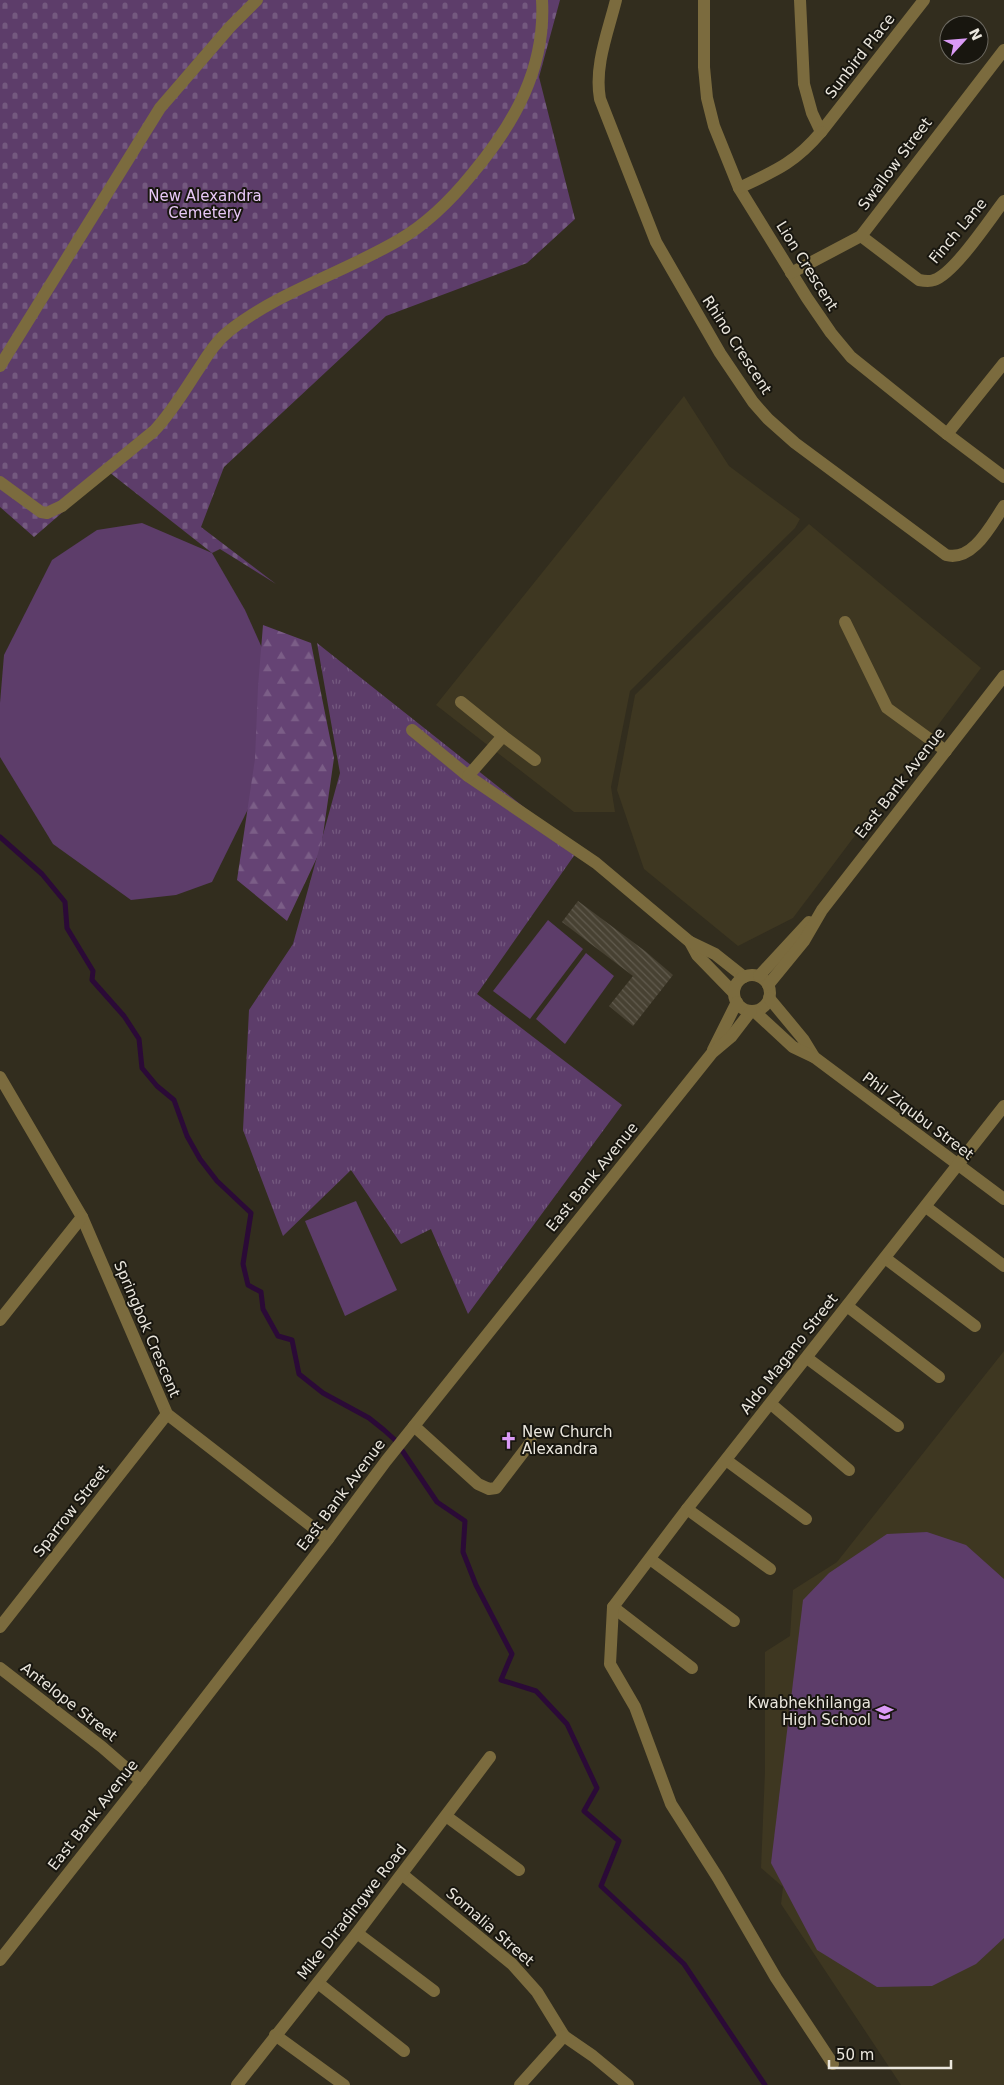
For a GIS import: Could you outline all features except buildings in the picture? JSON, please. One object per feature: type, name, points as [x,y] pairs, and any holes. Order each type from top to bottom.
[{"type":"street","points":[[0,366],[171,92],[256,0]]},
{"type":"street","points":[[0,482],[41,512],[47,513],[62,506],[154,431],[165,419],[210,351],[227,332],[259,310],[397,242],[429,220],[446,204],[488,155],[501,138],[521,102],[538,52],[543,14],[542,0]]},
{"type":"street","name":"Rhino Crescent","points":[[616,0],[599,68],[600,99],[656,242],[720,353],[753,402],[768,419],[795,443],[946,555],[953,557],[971,549],[1004,506]]},
{"type":"street","name":"Lion Crescent","points":[[704,0],[704,67],[710,113],[740,188],[791,273],[841,346],[851,357],[1004,477]]},
{"type":"street","name":"Sunbird Place","points":[[800,0],[801,53],[804,84],[812,113],[821,132]]},
{"type":"street","name":"Sunbird Place","points":[[740,188],[792,162],[800,156],[821,132],[924,0]]},
{"type":"street","name":"Swallow Street","points":[[791,273],[861,236],[1004,50]]},
{"type":"street","name":"Finch Lane","points":[[861,236],[919,280],[935,280],[951,269],[1004,201]]},
{"type":"street","points":[[948,434],[1004,363]]},
{"type":"street","points":[[845,622],[885,705],[946,751]]},
{"type":"street","name":"East Bank Avenue","points":[[763,981],[822,910],[1004,676]]},
{"type":"street","points":[[462,702],[535,760]]},
{"type":"street","points":[[412,730],[468,776],[596,863],[690,942],[715,954],[744,977],[763,981],[769,998],[761,1009],[745,1010],[697,955],[690,942]]},
{"type":"street","points":[[468,776],[503,736]]},
{"type":"street","points":[[735,998],[739,981],[744,977]]},
{"type":"street","name":"East Bank Avenue","points":[[712,1053],[735,998]]},
{"type":"street","name":"Phil Ziqubu Street","points":[[769,998],[803,1039],[814,1058]]},
{"type":"street","name":"East Bank Avenue","points":[[0,1960],[141,1781],[386,1461],[712,1053],[731,1037],[753,1011]]},
{"type":"street","name":"Phil Ziqubu Street","points":[[753,1011],[793,1047],[814,1058],[957,1166],[1004,1199]]},
{"type":"street","name":"Springbok Crescent","points":[[0,1077],[82,1217],[167,1414],[328,1539]]},
{"type":"street","name":"Aldo Magano Street","points":[[613,1607],[957,1166],[1002,1114]]},
{"type":"street","points":[[926,1207],[1004,1266]]},
{"type":"street","points":[[0,1320],[82,1217]]},
{"type":"street","points":[[885,1258],[975,1326]]},
{"type":"street","points":[[847,1306],[938,1377]]},
{"type":"street","points":[[807,1358],[898,1426]]},
{"type":"street","points":[[771,1404],[849,1470]]},
{"type":"street","name":"Sparrow Street","points":[[0,1627],[167,1414]]},
{"type":"street","points":[[410,1431],[478,1484],[489,1489],[496,1488],[531,1442]]},
{"type":"street","points":[[726,1460],[806,1518]]},
{"type":"street","points":[[688,1509],[770,1570]]},
{"type":"street","points":[[650,1559],[734,1621]]},
{"type":"street","points":[[613,1607],[610,1664],[635,1707],[672,1804],[718,1878],[776,1978],[833,2064]]},
{"type":"street","points":[[613,1607],[692,1668]]},
{"type":"street","name":"Antelope Street","points":[[0,1668],[102,1747],[141,1781]]},
{"type":"street","name":"Mike Diradingwe Road","points":[[238,2084],[275,2035],[358,1933],[490,1757]]},
{"type":"street","points":[[446,1816],[519,1870]]},
{"type":"street","name":"Somalia Street","points":[[402,1874],[512,1964],[536,1992],[564,2036]]},
{"type":"street","points":[[358,1933],[434,1991]]},
{"type":"street","points":[[318,1983],[404,2051]]},
{"type":"street","points":[[275,2035],[344,2085]]},
{"type":"street","points":[[520,2085],[564,2036],[593,2056],[628,2085]]},
{"type":"shaded area","points":[[684,396],[729,466],[800,519],[795,528],[630,691],[611,787],[615,812],[574,812],[436,705]]},
{"type":"shaded area","points":[[809,524],[981,668],[793,918],[738,946],[644,869],[617,790],[635,695]]},
{"type":"shaded area","name":"Kwabhekhilanga High School","points":[[1004,1351],[1004,2085],[901,2085],[781,1904],[783,1887],[761,1868],[765,1771],[765,1652],[790,1636],[793,1590],[837,1562]]},
{"type":"green space","name":"New Alexandra Cemetery","points":[[0,0],[560,0],[539,77],[575,219],[527,263],[386,316],[224,467],[201,527],[276,584],[220,549],[212,553],[109,472],[34,537],[0,507]]},
{"type":"green space","points":[[142,523],[212,553],[245,610],[275,677],[252,801],[212,882],[176,895],[131,900],[53,844],[0,757],[0,703],[4,655],[52,560],[97,530]]},
{"type":"green space","points":[[263,625],[311,643],[334,758],[321,849],[287,921],[237,880],[255,759]]},
{"type":"green space","points":[[317,643],[578,850],[477,994],[622,1105],[468,1314],[431,1229],[401,1244],[351,1170],[283,1236],[243,1130],[249,1010],[293,944],[340,773]]},
{"type":"green space","points":[[548,920],[583,949],[530,1019],[493,991]]},
{"type":"green space","points":[[586,953],[614,976],[565,1044],[536,1019]]},
{"type":"green space","points":[[356,1201],[397,1290],[345,1316],[305,1221]]},
{"type":"green space","name":"Kwabhekhilanga High School","points":[[927,1532],[966,1545],[1004,1579],[1004,1938],[976,1964],[932,1986],[877,1987],[817,1950],[771,1863],[803,1600],[829,1573],[887,1534]]},
{"type":"waterway","points":[[0,837],[42,874],[65,902],[67,928],[93,971],[92,980],[124,1016],[139,1039],[142,1068],[157,1086],[174,1100],[187,1136],[200,1159],[217,1181],[251,1213],[243,1264],[248,1285],[261,1292],[263,1309],[278,1336],[292,1340],[299,1374],[323,1393],[369,1418],[384,1430],[395,1440],[437,1502],[465,1521],[463,1552],[476,1585],[512,1654],[501,1680],[536,1691],[567,1724],[597,1788],[584,1811],[619,1841],[601,1886],[684,1964],[765,2085]]},
{"type":"place","name":"New Church Alexandra","points":[[508,1441]]},
{"type":"place","name":"Kwabhekhilanga High School","points":[[885,1712]]}]
